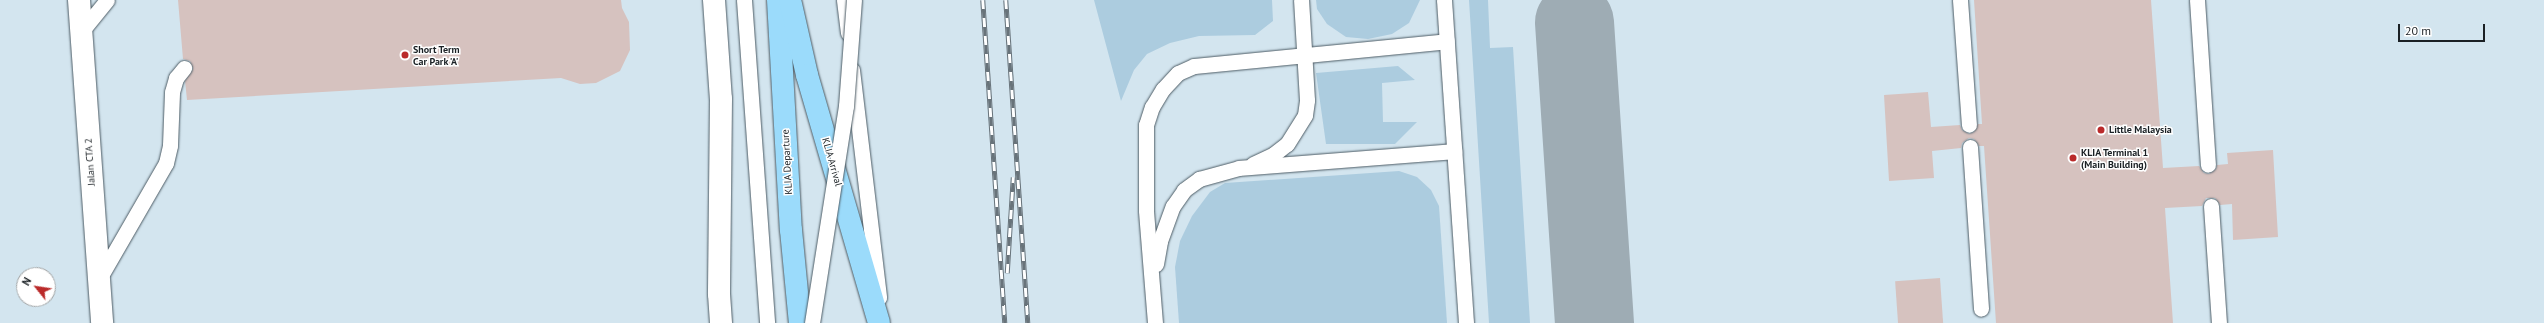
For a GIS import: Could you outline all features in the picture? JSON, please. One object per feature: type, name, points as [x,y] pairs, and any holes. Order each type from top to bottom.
[{"type":"main road","name":"KLIA Departure","points":[[778,0],[791,230],[800,323]]},
{"type":"main road","name":"KLIA Arrival","points":[[790,0],[807,75],[879,323]]},
{"type":"street","name":"Jalan CTA 2","points":[[79,0],[102,323]]},
{"type":"street","points":[[714,0],[721,99],[719,294],[721,323]]},
{"type":"lane","points":[[82,32],[107,0]]},
{"type":"lane","points":[[744,0],[767,323]]},
{"type":"lane","points":[[844,0],[882,323]]},
{"type":"lane","points":[[812,323],[846,106],[854,0]]},
{"type":"lane","points":[[1152,290],[1160,241],[1173,206],[1184,190],[1199,179],[1259,163],[1287,144],[1297,131],[1305,115],[1307,100],[1301,0]]},
{"type":"lane","points":[[1444,0],[1466,323]]},
{"type":"lane","points":[[1960,0],[1969,125]]},
{"type":"lane","points":[[2197,0],[2208,165]]},
{"type":"lane","points":[[1154,323],[1146,210],[1146,125],[1152,107],[1162,90],[1178,73],[1194,66],[1447,41]]},
{"type":"lane","points":[[98,280],[166,163],[170,145],[172,92],[176,78],[184,68]]},
{"type":"lane","points":[[1970,147],[1981,309]]},
{"type":"lane","points":[[1239,168],[1454,151]]},
{"type":"lane","points":[[2211,206],[2219,323]]},
{"type":"shaded area","points":[[1094,0],[1272,0],[1273,21],[1255,35],[1199,36],[1170,43],[1147,54],[1134,70],[1121,101]]},
{"type":"shaded area","points":[[1316,0],[1420,0],[1409,23],[1392,34],[1368,39],[1346,37],[1327,24],[1317,9]]},
{"type":"shaded area","points":[[1469,0],[1488,0],[1490,48],[1513,47],[1530,323],[1489,323]]},
{"type":"shaded area","points":[[1398,66],[1415,80],[1382,83],[1383,122],[1417,122],[1395,144],[1326,144],[1316,73]]},
{"type":"shaded area","points":[[1399,171],[1417,177],[1431,190],[1439,206],[1447,323],[1179,323],[1175,267],[1180,241],[1192,216],[1210,192],[1225,183]]},
{"type":"building","name":"Short Term Car Park 'A'","points":[[178,0],[621,0],[622,8],[629,22],[630,50],[620,71],[596,83],[580,84],[561,78],[187,100],[185,81],[193,69],[190,61],[183,59]]},
{"type":"building","name":"KLIA Terminal 1 (Main Building)","points":[[1974,0],[2151,0],[2163,168],[2199,166],[2204,173],[2209,174],[2216,169],[2217,165],[2228,164],[2227,153],[2273,150],[2278,237],[2233,240],[2232,204],[2220,205],[2215,198],[2206,198],[2202,206],[2165,208],[2173,323],[1996,323],[1984,146],[1979,146],[1974,139],[1969,138],[1962,143],[1961,148],[1932,151],[1934,178],[1889,181],[1884,95],[1928,92],[1931,127],[1960,125],[1962,130],[1969,134],[1974,132],[1978,124],[1982,124]]},
{"type":"building","points":[[1940,278],[1943,323],[1898,323],[1895,281]]},
{"type":"taxiway","points":[[1574,22],[1594,323]]},
{"type":"railway","points":[[983,0],[1005,323]]},
{"type":"railway","points":[[1006,0],[1028,323]]},
{"type":"railway","points":[[1007,273],[1013,177]]},
{"type":"place","name":"Short Term Car Park 'A'","points":[[405,55]]},
{"type":"place","name":"Little Malaysia","points":[[2101,130]]},
{"type":"place","name":"KLIA Terminal 1 (Main Building)","points":[[2073,158]]}]
